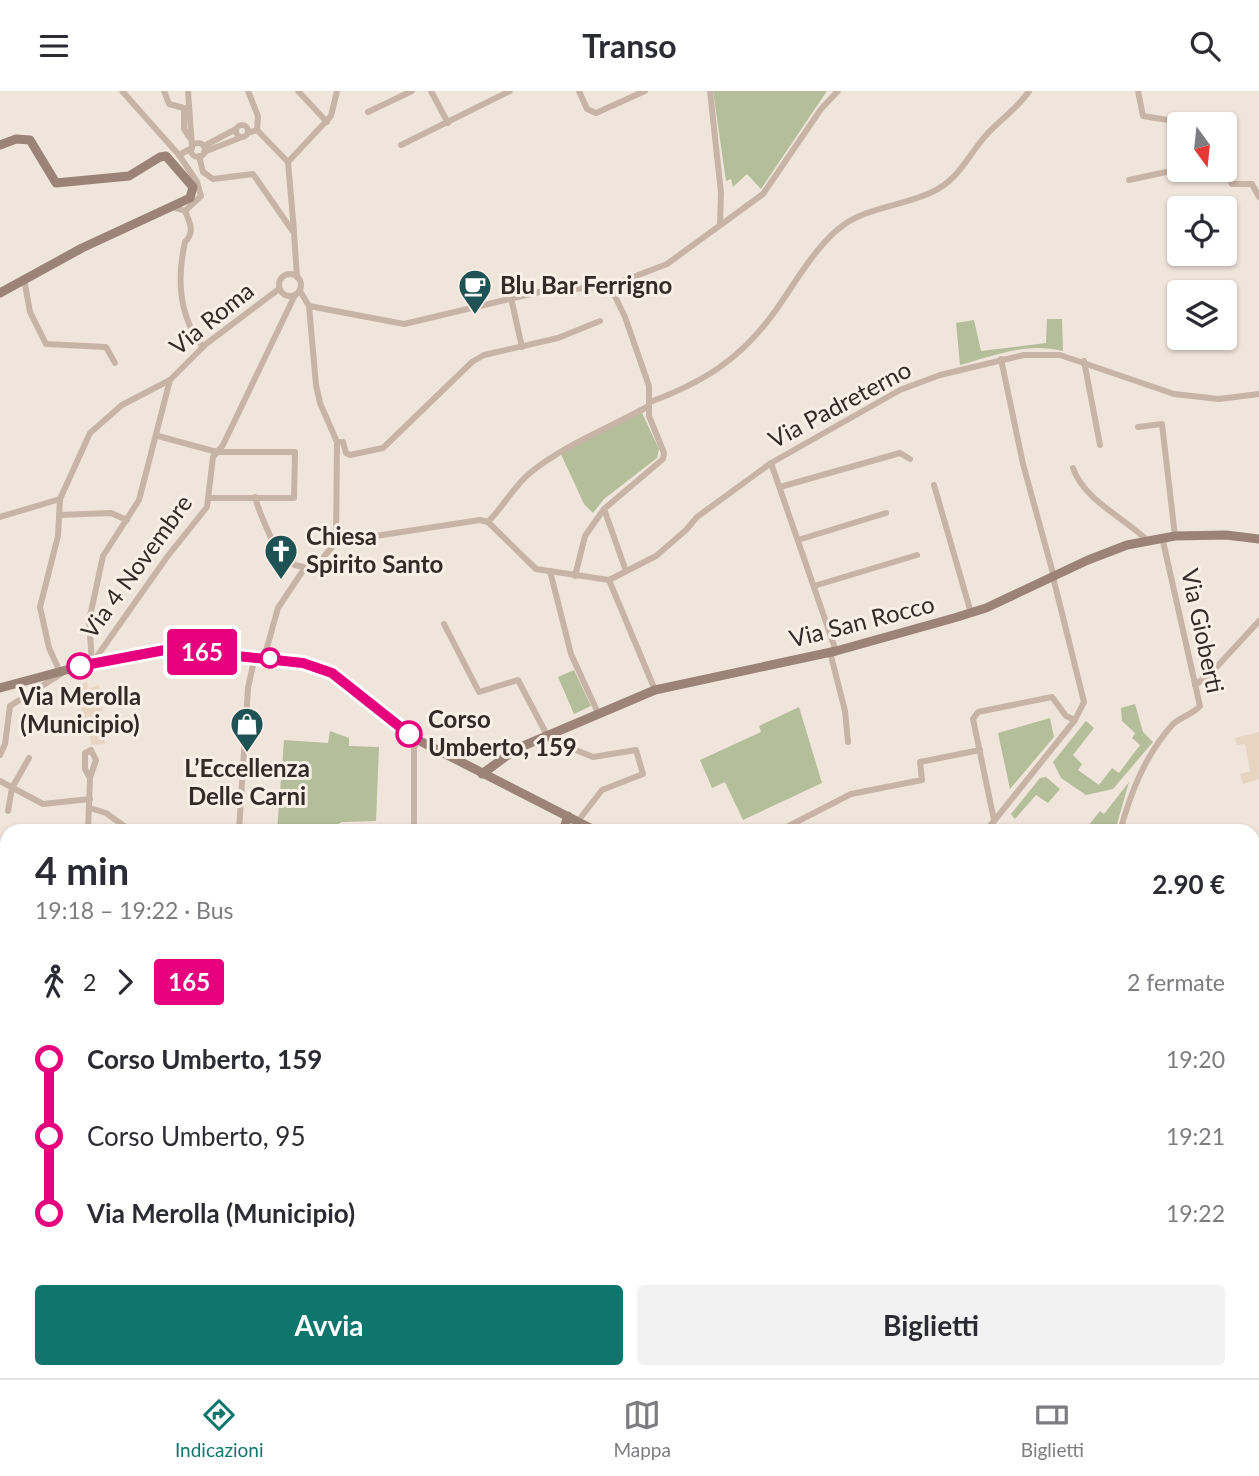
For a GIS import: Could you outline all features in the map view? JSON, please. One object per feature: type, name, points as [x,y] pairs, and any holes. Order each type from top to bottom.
[{"type":"street","points":[[122,91],[179,155],[201,190],[198,200],[185,211]]},
{"type":"street","points":[[164,91],[169,104],[184,108],[184,129],[189,137]]},
{"type":"street","points":[[188,91],[189,137],[193,154],[257,130]]},
{"type":"street","points":[[248,91],[258,117],[257,130],[288,162],[297,277]]},
{"type":"street","points":[[298,91],[327,122]]},
{"type":"street","points":[[288,162],[327,122],[333,112],[337,91]]},
{"type":"street","points":[[368,112],[412,91]]},
{"type":"street","points":[[431,91],[448,123]]},
{"type":"street","points":[[401,145],[510,91]]},
{"type":"street","points":[[579,91],[587,109],[596,113],[645,91]]},
{"type":"street","points":[[710,91],[721,193],[720,223]]},
{"type":"street","points":[[309,306],[404,324],[539,292],[610,286],[667,264],[763,194],[821,109],[838,91]]},
{"type":"street","points":[[488,522],[503,507],[521,481],[539,466],[731,361],[775,312],[828,239],[861,215],[933,192],[959,174],[986,135],[1029,91]]},
{"type":"street","points":[[1138,91],[1143,116],[1167,120]]},
{"type":"street","points":[[202,152],[244,125],[245,135]]},
{"type":"street","points":[[236,129],[245,135]]},
{"type":"street","points":[[0,145],[23,137],[30,140],[51,179],[61,184],[129,176],[166,156],[193,187],[190,198],[0,292]]},
{"type":"street","points":[[179,155],[197,143],[202,152],[203,172],[212,180],[253,174],[294,233]]},
{"type":"street","points":[[1129,180],[1167,172]]},
{"type":"street","points":[[1231,182],[1252,184],[1259,197]]},
{"type":"street","points":[[171,207],[185,211]]},
{"type":"street","points":[[185,211],[191,226],[179,268],[179,284],[189,324],[203,347]]},
{"type":"street","points":[[291,274],[297,277],[301,283],[297,293],[288,296],[279,289],[279,282],[284,276],[291,274]]},
{"type":"street","points":[[24,279],[30,311],[46,344],[106,347],[115,363]]},
{"type":"street","points":[[575,576],[585,536],[604,509],[663,459],[649,405],[649,386],[610,286]]},
{"type":"street","name":"Via Roma","points":[[60,499],[94,428],[122,405],[170,380],[203,347],[279,289]]},
{"type":"street","points":[[239,824],[248,688],[278,608],[302,572],[322,559],[336,542],[337,442],[320,403],[316,384],[309,306],[297,293]]},
{"type":"street","name":"Via 4 Novembre","points":[[92,663],[167,557],[207,507],[213,457],[297,293]]},
{"type":"street","points":[[511,298],[522,347]]},
{"type":"street","points":[[337,442],[342,442],[346,453],[350,454],[383,448],[472,362],[484,355],[558,338],[600,321]]},
{"type":"street","name":"Via Padreterno","points":[[609,580],[665,548],[697,517],[771,463],[908,386],[1001,359],[1043,353],[1084,361],[1174,394],[1219,399],[1259,394]]},
{"type":"street","points":[[991,824],[1075,720],[1084,702],[1023,464],[1001,359]]},
{"type":"street","points":[[1084,361],[1100,445]]},
{"type":"street","points":[[92,663],[89,621],[103,556],[139,500],[158,436],[170,380]]},
{"type":"street","points":[[1138,427],[1162,424],[1175,536]]},
{"type":"street","points":[[158,436],[217,452],[295,452],[295,498],[209,498]]},
{"type":"street","points":[[780,488],[900,453],[910,459]]},
{"type":"street","points":[[771,463],[799,540],[833,651],[848,742]]},
{"type":"street","points":[[1073,468],[1078,481],[1093,497],[1147,540]]},
{"type":"street","points":[[934,485],[971,613]]},
{"type":"street","points":[[255,497],[260,520],[271,535],[280,561],[297,568],[309,568]]},
{"type":"street","points":[[0,517],[60,499],[58,536],[40,607],[49,648],[63,671]]},
{"type":"street","points":[[604,509],[626,571]]},
{"type":"street","points":[[59,515],[111,513],[127,520]]},
{"type":"street","points":[[799,540],[886,513]]},
{"type":"street","points":[[336,542],[428,526],[480,520],[488,522],[524,561],[536,569],[609,580],[655,690]]},
{"type":"street","name":"Via San Rocco","points":[[482,774],[516,749],[655,690],[833,651],[971,613],[1088,560],[1147,540],[1175,536],[1226,535],[1259,539]]},
{"type":"street","name":"Via Gioberti","points":[[1122,824],[1128,802],[1147,759],[1176,722],[1200,706],[1162,537]]},
{"type":"street","points":[[814,586],[917,555]]},
{"type":"street","points":[[550,571],[571,654],[598,713]]},
{"type":"street","points":[[1195,685],[1212,673],[1259,621]]},
{"type":"street","points":[[444,624],[478,692],[518,680],[545,736],[593,757],[636,750],[643,774],[602,790],[569,824]]},
{"type":"street","points":[[0,688],[92,663],[170,649],[303,663],[332,673],[383,716],[418,740],[583,824]]},
{"type":"street","points":[[0,755],[5,744],[10,706],[63,671]]},
{"type":"street","points":[[994,820],[973,719],[985,709],[1052,697],[1066,716],[1075,720]]},
{"type":"street","points":[[415,824],[414,748],[418,740]]},
{"type":"street","points":[[793,824],[851,794],[922,780],[920,762],[980,750]]},
{"type":"street","points":[[8,811],[12,787],[29,758]]},
{"type":"street","points":[[88,824],[90,778]]},
{"type":"street","points":[[0,781],[43,804],[90,799]]},
{"type":"street","points":[[89,808],[106,813],[121,824]]},
{"type":"green space","points":[[713,91],[827,91],[761,189],[747,174],[733,187],[731,179],[726,181]]},
{"type":"green space","points":[[1047,319],[1062,319],[1063,351],[1024,349],[960,365],[956,323],[974,320],[981,351],[1046,343]]},
{"type":"green space","points":[[642,413],[659,449],[657,458],[604,499],[593,513],[584,504],[560,452]]},
{"type":"green space","points":[[574,670],[591,706],[574,714],[558,677]]},
{"type":"green space","points":[[1135,704],[1143,732],[1153,742],[1113,789],[1086,795],[1061,778],[1053,762],[1086,721],[1094,728],[1073,755],[1082,764],[1078,770],[1099,785],[1112,768],[1119,773],[1140,745],[1132,738],[1135,733],[1122,721],[1121,708]]},
{"type":"green space","points":[[799,707],[822,783],[743,820],[725,782],[712,788],[700,760],[761,732],[759,726]]},
{"type":"green space","points":[[1050,718],[1054,737],[1010,789],[998,733]]},
{"type":"green space","points":[[330,731],[349,738],[349,746],[379,747],[376,821],[278,824],[284,740],[328,743]]},
{"type":"green space","points":[[1046,777],[1060,789],[1048,803],[1036,795],[1015,819],[1011,814],[1040,778]]},
{"type":"green space","points":[[1129,782],[1117,824],[1090,824],[1100,811],[1104,814]]},
{"type":"shaded area","points":[[87,682],[88,689],[99,685],[103,711],[100,711],[100,717],[103,718],[105,744],[91,745],[89,726],[84,726],[77,687]]},
{"type":"shaded area","points":[[1259,732],[1259,779],[1243,784],[1240,774],[1250,771],[1245,744],[1237,745],[1235,738]]},
{"type":"bus line","name":"165","points":[[80,666],[170,649],[303,663],[332,673],[409,734]]},
{"type":"place","name":"Blu Bar Ferrigno","points":[[475,316]]},
{"type":"place","name":"Chiesa Spirito Santo","points":[[281,581]]},
{"type":"place","name":"Via Merolla (Municipio)","points":[[80,666]]},
{"type":"place","name":"Corso Umberto, 159","points":[[409,734]]},
{"type":"place","name":"L’Eccellenza Delle Carni","points":[[247,754]]}]
